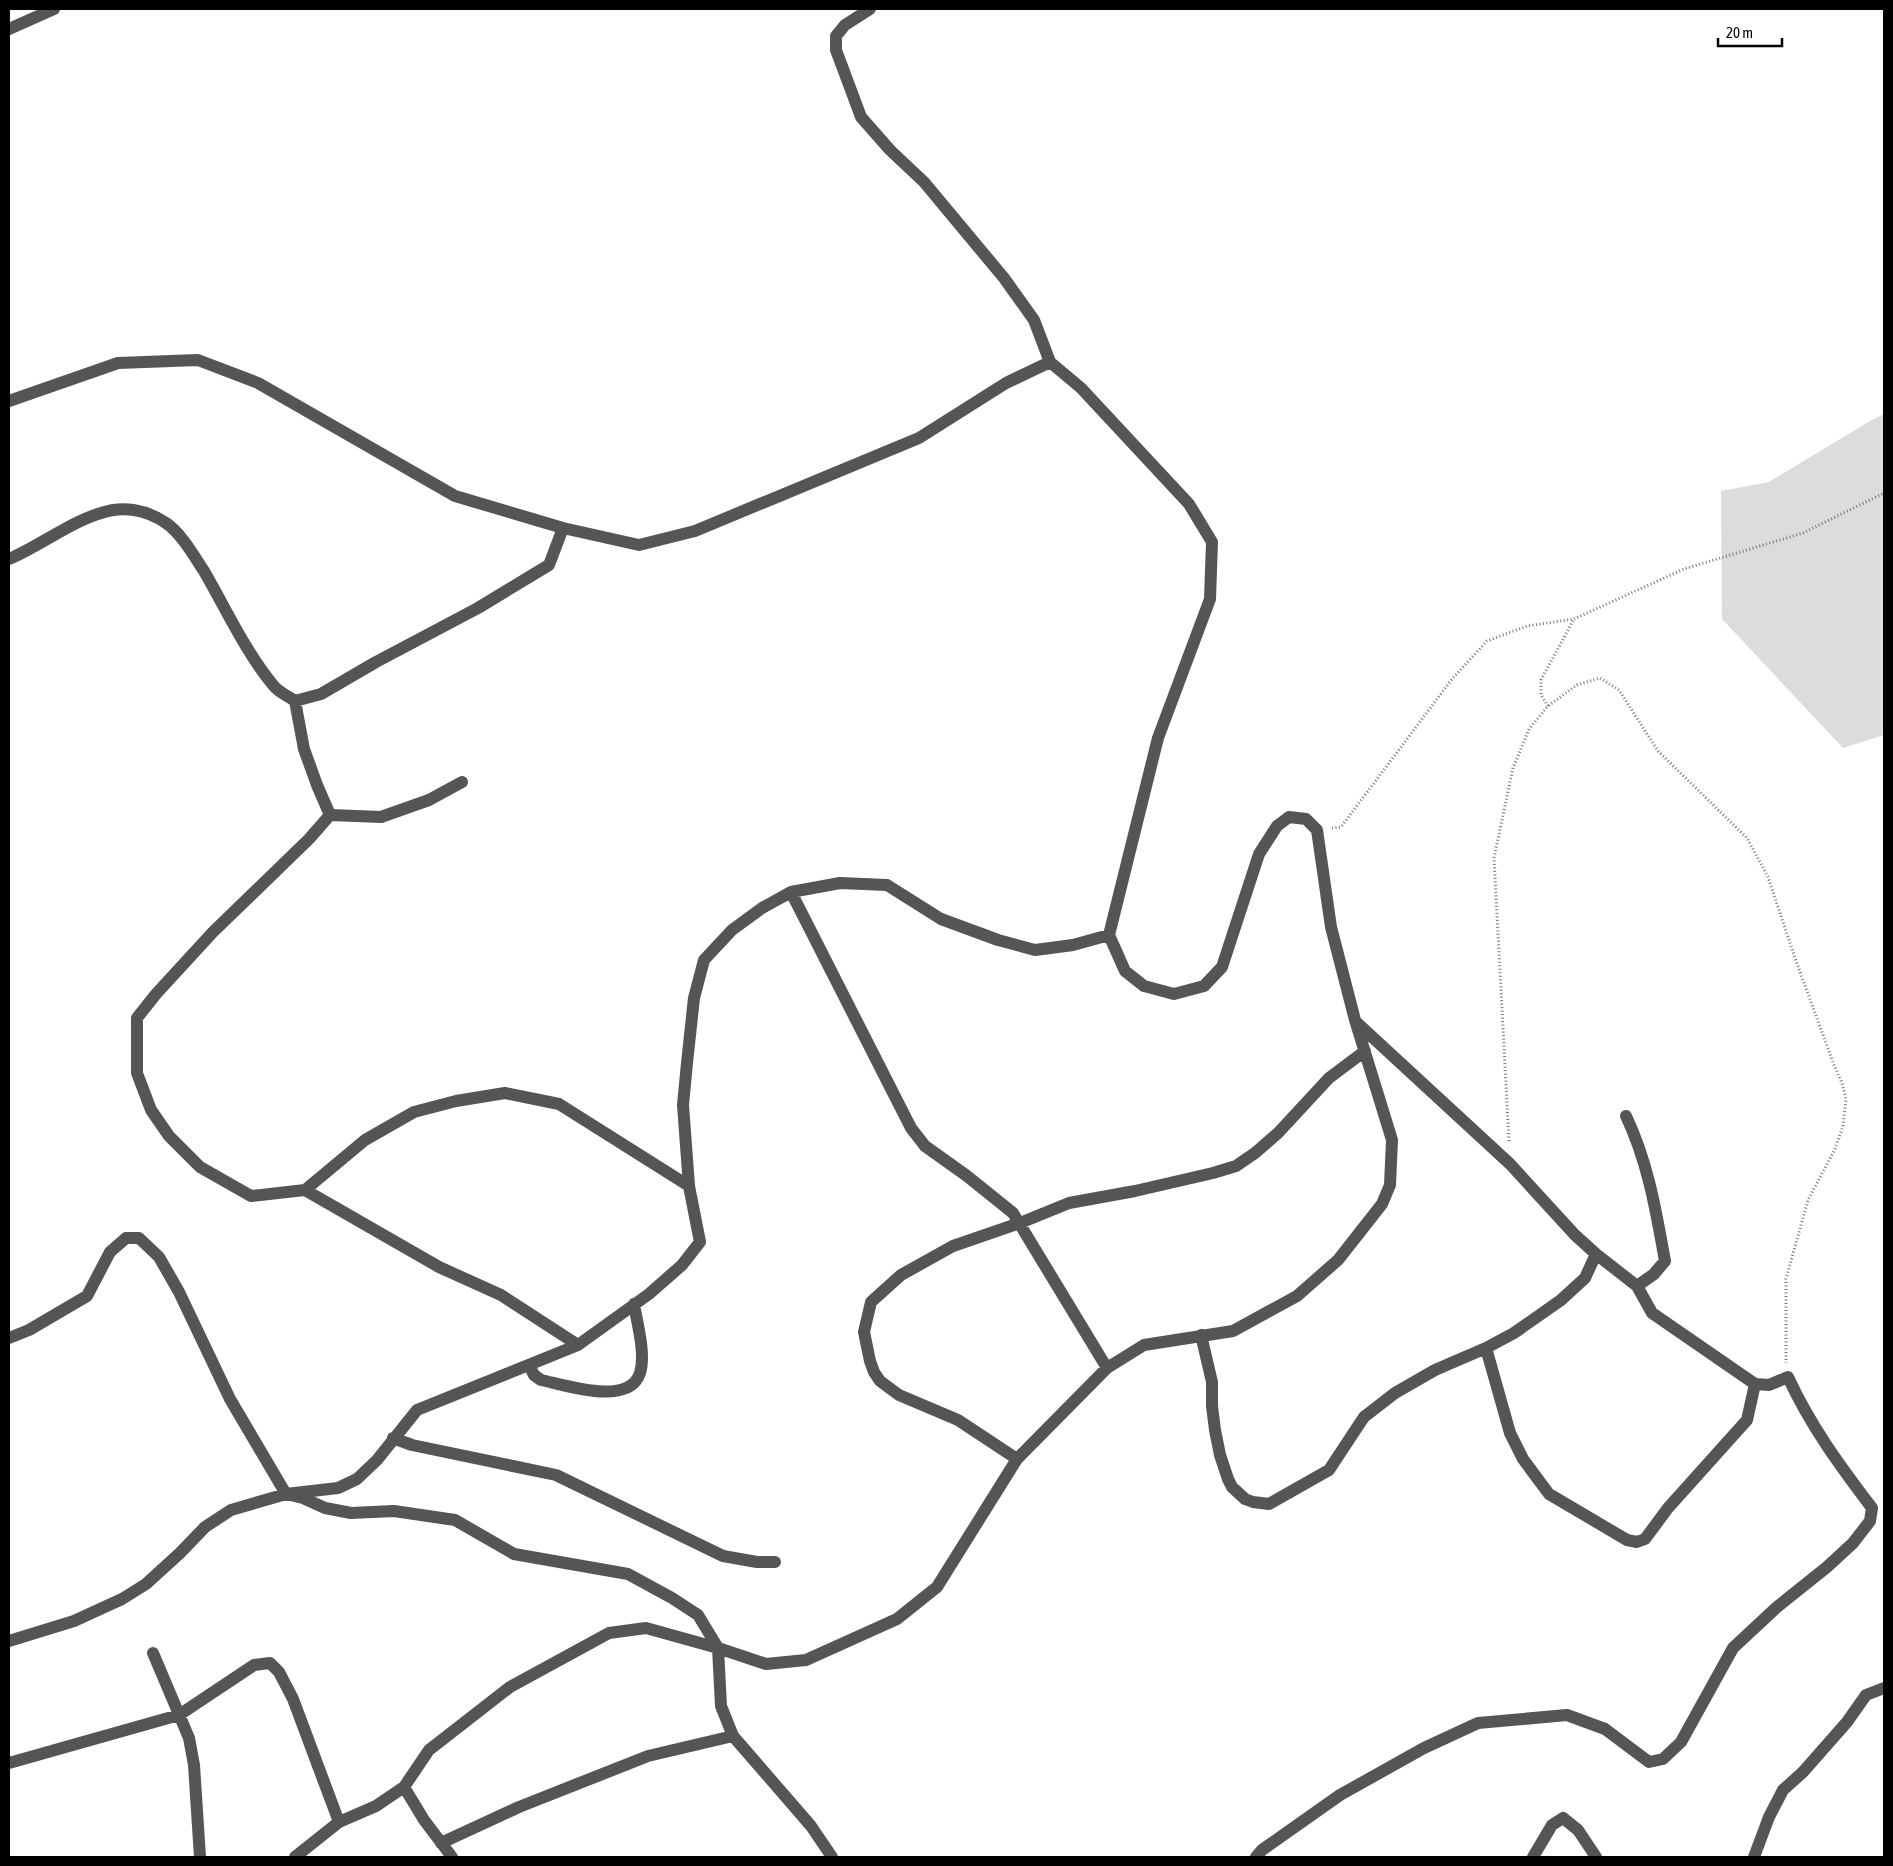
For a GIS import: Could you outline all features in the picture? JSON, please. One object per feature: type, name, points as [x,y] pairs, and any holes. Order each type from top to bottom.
[{"type":"street","points":[[9,29],[54,9]]},
{"type":"street","points":[[295,1857],[339,1822],[376,1806],[404,1787],[429,1750],[510,1687],[609,1633],[646,1628],[718,1648],[766,1664],[806,1660],[897,1619],[937,1587],[1018,1459],[1107,1368],[1144,1345],[1233,1331],[1297,1296],[1338,1260],[1382,1204],[1390,1185],[1392,1140],[1355,1020],[1331,926],[1316,830],[1306,819],[1289,817],[1277,826],[1259,854],[1222,966],[1204,986],[1174,994],[1144,986],[1126,971],[1109,935],[1158,738],[1210,599],[1212,542],[1189,504],[1081,388],[1050,362],[1034,320],[1004,278],[924,182],[890,150],[861,117],[836,50],[836,36],[845,25],[870,9]]},
{"type":"street","points":[[9,401],[118,363],[198,360],[258,383],[455,496],[563,528],[639,545],[695,531],[919,438],[1006,383],[1050,362]]},
{"type":"street","points":[[9,559],[101,512],[125,508],[142,512],[167,524],[190,550],[250,651],[274,687],[294,701],[304,749],[330,815]]},
{"type":"street","points":[[294,701],[321,694],[376,662],[478,608],[549,565],[563,528]]},
{"type":"street","points":[[330,815],[381,817],[429,800],[462,782]]},
{"type":"street","points":[[330,815],[309,839],[212,932],[137,1018],[137,1073],[151,1110],[169,1136],[200,1167],[251,1196],[305,1190],[365,1140],[414,1112],[505,1093],[559,1104],[689,1186]]},
{"type":"street","points":[[9,1641],[74,1621],[122,1599],[146,1584],[205,1527],[231,1510],[286,1494],[338,1488],[357,1479],[377,1460],[417,1410],[578,1345],[634,1304],[682,1265],[700,1242],[689,1186],[683,1105],[694,998],[704,960],[732,930],[762,908],[791,892],[840,883],[887,885],[941,919],[998,940],[1035,950],[1073,945],[1109,935]]},
{"type":"street","points":[[791,892],[912,1128],[926,1146],[1013,1213],[1107,1368]]},
{"type":"street","points":[[1256,1857],[1262,1850],[1340,1796],[1424,1748],[1478,1723],[1567,1715],[1605,1730],[1649,1762],[1663,1758],[1681,1742],[1733,1648],[1776,1607],[1827,1567],[1853,1543],[1870,1521],[1872,1508],[1832,1455],[1800,1404],[1788,1377],[1769,1385],[1755,1384],[1652,1313],[1637,1286],[1575,1235],[1510,1164],[1355,1020]]},
{"type":"street","points":[[1018,1459],[958,1420],[889,1389],[880,1381],[870,1362],[864,1332],[871,1302],[901,1275],[953,1246],[1020,1223],[1069,1203],[1135,1191],[1236,1166],[1256,1153],[1278,1133],[1329,1078],[1365,1050]]},
{"type":"street","points":[[1626,1116],[1638,1141],[1654,1197],[1664,1261],[1654,1274],[1637,1286]]},
{"type":"street","points":[[305,1190],[439,1267],[501,1294],[578,1345]]},
{"type":"street","points":[[9,1338],[29,1330],[87,1296],[110,1252],[126,1238],[139,1238],[159,1257],[179,1292],[230,1398],[286,1494],[303,1498],[324,1508],[351,1513],[394,1511],[455,1520],[514,1554],[628,1574],[672,1598],[698,1615],[718,1648],[721,1706],[733,1736],[811,1826],[832,1857]]},
{"type":"street","points":[[1201,1335],[1212,1382],[1214,1430],[1228,1479],[1245,1499],[1261,1504],[1269,1504],[1329,1470],[1364,1417],[1395,1393],[1435,1370],[1486,1348],[1530,1323],[1561,1300],[1585,1278],[1596,1254]]},
{"type":"street","points":[[528,1365],[534,1375],[541,1380],[600,1392],[618,1392],[626,1388],[640,1374],[642,1355],[634,1304]]},
{"type":"street","points":[[1486,1348],[1510,1433],[1523,1459],[1550,1494],[1627,1540],[1638,1542],[1645,1539],[1668,1508],[1747,1420],[1755,1384]]},
{"type":"street","points":[[394,1438],[412,1445],[556,1475],[723,1556],[757,1562],[775,1562]]},
{"type":"street","points":[[152,1653],[189,1738],[194,1765],[200,1857]]},
{"type":"street","points":[[9,1763],[179,1715],[254,1664],[270,1664],[279,1672],[293,1699],[339,1822]]},
{"type":"street","points":[[1754,1857],[1769,1817],[1782,1790],[1802,1772],[1847,1722],[1866,1696],[1884,1688]]},
{"type":"street","points":[[441,1843],[519,1807],[648,1756],[733,1736]]},
{"type":"street","points":[[404,1787],[424,1820],[452,1857]]},
{"type":"street","points":[[1533,1857],[1552,1825],[1563,1818],[1578,1830],[1596,1857]]},
{"type":"path","points":[[1316,830],[1342,827],[1452,680],[1488,641],[1526,626],[1574,619],[1684,569],[1803,533],[1884,493]]},
{"type":"path","points":[[1548,706],[1541,695],[1541,680],[1574,619]]},
{"type":"path","points":[[1510,1164],[1494,858],[1513,768],[1529,729],[1548,706],[1577,684],[1600,678],[1618,690],[1658,751],[1747,838],[1768,877],[1795,958],[1842,1083],[1846,1099],[1843,1126],[1835,1149],[1808,1200],[1786,1279],[1788,1377]]},
{"type":"shaded area","points":[[1884,414],[1884,735],[1843,748],[1722,619],[1721,491],[1769,482]]}]
